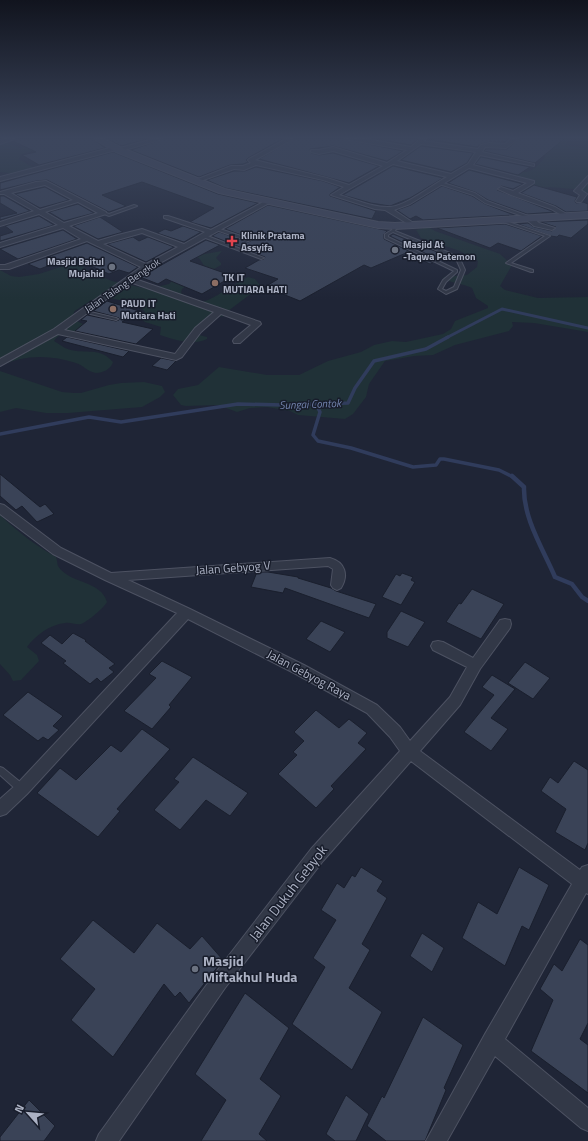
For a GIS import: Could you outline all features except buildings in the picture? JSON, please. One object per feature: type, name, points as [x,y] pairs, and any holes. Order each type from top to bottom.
[{"type":"main road","points":[[228,192],[394,229],[413,225],[588,216]]},
{"type":"street","points":[[65,192],[104,213]]},
{"type":"street","points":[[340,192],[334,195],[377,208],[387,209],[408,203],[425,192]]},
{"type":"street","points":[[509,192],[553,208],[568,216],[571,211],[581,204],[579,202],[584,194],[580,192]]},
{"type":"street","points":[[3,193],[87,239],[146,268]]},
{"type":"street","points":[[0,224],[79,200]]},
{"type":"street","name":"Jalan Talang Bengkok","points":[[0,363],[57,330],[128,279],[146,268],[269,201]]},
{"type":"street","points":[[387,209],[413,225]]},
{"type":"street","points":[[0,245],[104,213]]},
{"type":"street","points":[[166,217],[210,232]]},
{"type":"street","points":[[531,218],[531,222],[552,228]]},
{"type":"street","points":[[97,244],[123,234],[142,230],[185,246]]},
{"type":"street","points":[[0,268],[87,239]]},
{"type":"street","points":[[128,279],[257,324],[237,340]]},
{"type":"street","points":[[57,330],[176,356],[187,346],[203,325],[220,311]]},
{"type":"street","name":"Jalan Gebyog Raya","points":[[0,508],[57,551],[109,577],[186,612],[299,669],[372,709],[395,732],[409,751],[586,881]]},
{"type":"street","name":"Jalan Gebyog V","points":[[109,577],[330,562],[337,566],[338,569],[336,584]]},
{"type":"street","points":[[0,809],[22,790],[186,612]]},
{"type":"street","name":"Jalan Dukuh Gebyok","points":[[106,1141],[219,982],[317,855],[455,701],[475,665],[505,624]]},
{"type":"street","points":[[438,646],[475,665]]},
{"type":"street","points":[[436,1141],[586,881]]},
{"type":"street","points":[[492,1042],[588,1121]]},
{"type":"lane","points":[[469,192],[486,202],[531,218]]},
{"type":"lane","points":[[104,213],[109,215],[135,206]]},
{"type":"lane","points":[[500,220],[548,236],[508,263],[532,271]]},
{"type":"lane","points":[[456,271],[444,281],[440,289],[442,291],[449,293],[456,288],[463,273],[463,266],[456,258],[394,229],[386,235],[386,237],[463,273]]},
{"type":"lane","points":[[210,232],[249,240]]},
{"type":"lane","points":[[210,232],[262,258]]},
{"type":"lane","points":[[83,311],[116,319]]},
{"type":"lane","points":[[0,770],[22,790]]},
{"type":"shaded area","points":[[428,227],[435,231],[500,254],[512,265],[500,286],[505,290],[538,298],[588,297],[588,332],[534,323],[512,322],[513,326],[509,331],[455,345],[433,355],[414,356],[385,361],[369,384],[366,397],[353,414],[345,419],[298,415],[290,411],[267,407],[250,408],[237,412],[218,405],[186,406],[181,405],[173,395],[178,389],[198,385],[219,367],[267,375],[299,375],[328,361],[361,352],[374,345],[392,341],[406,342],[443,334],[451,329],[455,321],[488,308],[488,306],[476,298],[472,288],[449,281],[443,277],[467,275],[477,267],[478,261],[460,251],[421,238],[416,230]]},
{"type":"shaded area","points":[[222,251],[216,258],[221,265],[187,285],[182,289],[181,293],[201,302],[217,295],[248,277],[255,279],[260,287],[228,311],[228,316],[214,317],[195,334],[207,337],[207,339],[189,342],[160,335],[161,327],[145,322],[140,318],[145,312],[137,306],[116,299],[98,298],[76,310],[74,312],[73,319],[110,338],[73,331],[59,335],[54,341],[65,348],[72,350],[102,354],[113,362],[106,370],[96,373],[67,360],[48,357],[19,359],[0,366],[0,270],[11,276],[19,277],[39,274],[73,263],[81,265],[92,273],[112,281],[148,289],[169,284],[173,280],[205,267],[199,258],[193,256]]},
{"type":"shaded area","points":[[0,371],[62,392],[81,393],[109,385],[144,382],[162,386],[165,392],[160,397],[142,407],[68,413],[46,413],[16,408],[0,412]]},
{"type":"shaded area","points":[[0,515],[27,538],[56,557],[58,566],[63,572],[98,590],[104,595],[107,602],[99,611],[84,623],[59,624],[48,628],[34,638],[27,647],[37,655],[39,661],[21,680],[13,681],[10,675],[0,664]]},
{"type":"waterway","name":"Sungai Contok","points":[[446,338],[502,309],[588,328]]},
{"type":"waterway","name":"Sungai Contok","points":[[0,434],[89,417],[121,422],[238,404],[283,405],[348,403],[355,388],[374,361],[426,349],[448,337]]},
{"type":"waterway","points":[[316,404],[320,412],[313,435],[318,441],[351,448],[413,467],[436,465],[440,459],[444,459],[499,470],[513,477]]},
{"type":"waterway","points":[[512,476],[524,487],[530,522],[555,577],[572,584],[582,597],[588,601]]},
{"type":"place","name":"Klinik Pratama Assyifa","points":[[232,241]]},
{"type":"place","name":"Masjid At -Taqwa Patemon","points":[[395,250]]},
{"type":"place","name":"Masjid Baitul Mujahid","points":[[112,267]]},
{"type":"place","name":"TK IT MUTIARA HATI","points":[[215,283]]},
{"type":"place","name":"PAUD IT Mutiara Hati","points":[[113,309]]},
{"type":"place","name":"Masjid Miftakhul Huda","points":[[195,969]]}]
